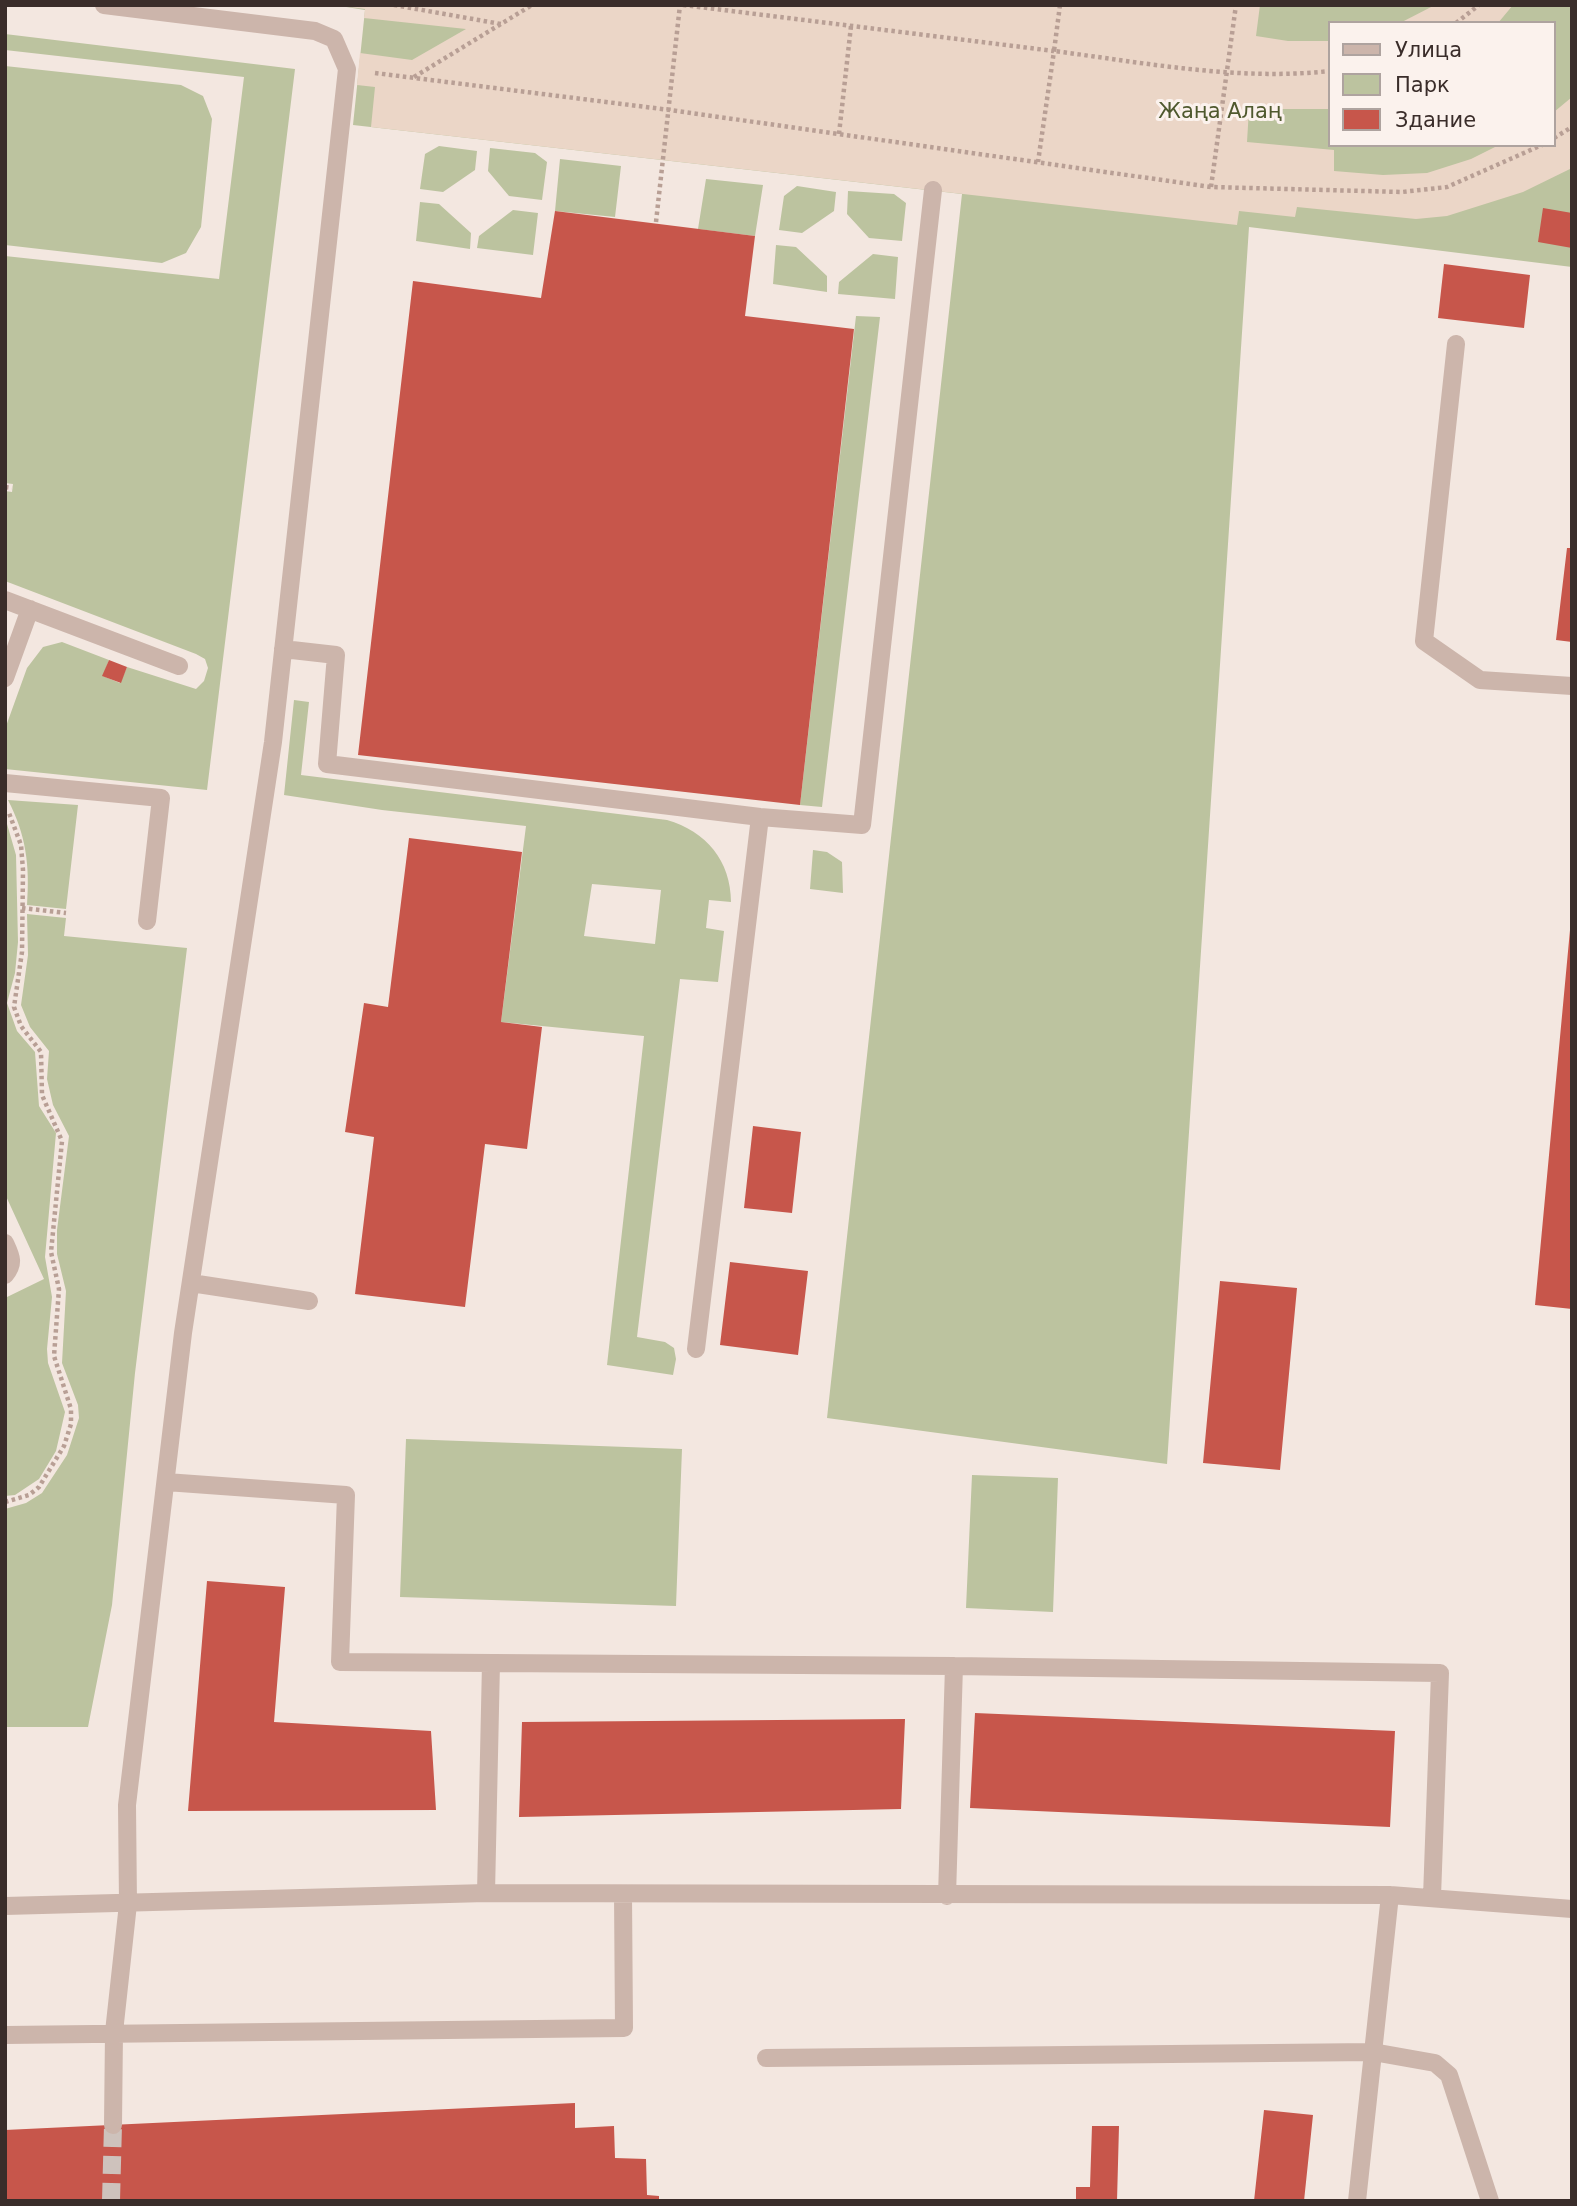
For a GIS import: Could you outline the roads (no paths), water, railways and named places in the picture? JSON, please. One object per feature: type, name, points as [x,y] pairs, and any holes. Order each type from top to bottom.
[{"type":"street","points":[[104,5],[316,31],[334,38],[347,69],[273,742],[191,1283],[127,1805],[128,1904],[114,2032],[113,2125]]},
{"type":"street","points":[[284,649],[336,656],[327,764],[760,817],[862,825],[933,190]]},
{"type":"street","points":[[1456,344],[1424,640],[1480,680],[1572,686]]},
{"type":"street","points":[[5,600],[179,666]]},
{"type":"street","points":[[5,678],[30,608]]},
{"type":"street","points":[[5,783],[161,798],[147,921]]},
{"type":"street","points":[[696,1349],[760,817]]},
{"type":"street","points":[[5,1243],[12,1257],[11,1268],[5,1275]]},
{"type":"street","points":[[191,1283],[309,1301]]},
{"type":"street","points":[[166,1482],[346,1495],[340,1662],[954,1666],[1440,1673],[1432,1897]]},
{"type":"street","points":[[486,1893],[491,1663]]},
{"type":"street","points":[[947,1896],[954,1666]]},
{"type":"street","points":[[5,1906],[486,1893],[1391,1895],[1572,1909]]},
{"type":"street","points":[[5,2035],[624,2028],[623,1894]]},
{"type":"street","points":[[1357,2201],[1391,1895]]},
{"type":"street","points":[[766,2058],[1373,2052],[1435,2063],[1449,2075],[1490,2201]]},
{"type":"tunnel","points":[[111,2201],[113,2125]]},
{"type":"park label","name":"Жаңа Алаң","points":[[1220,113]]}]
